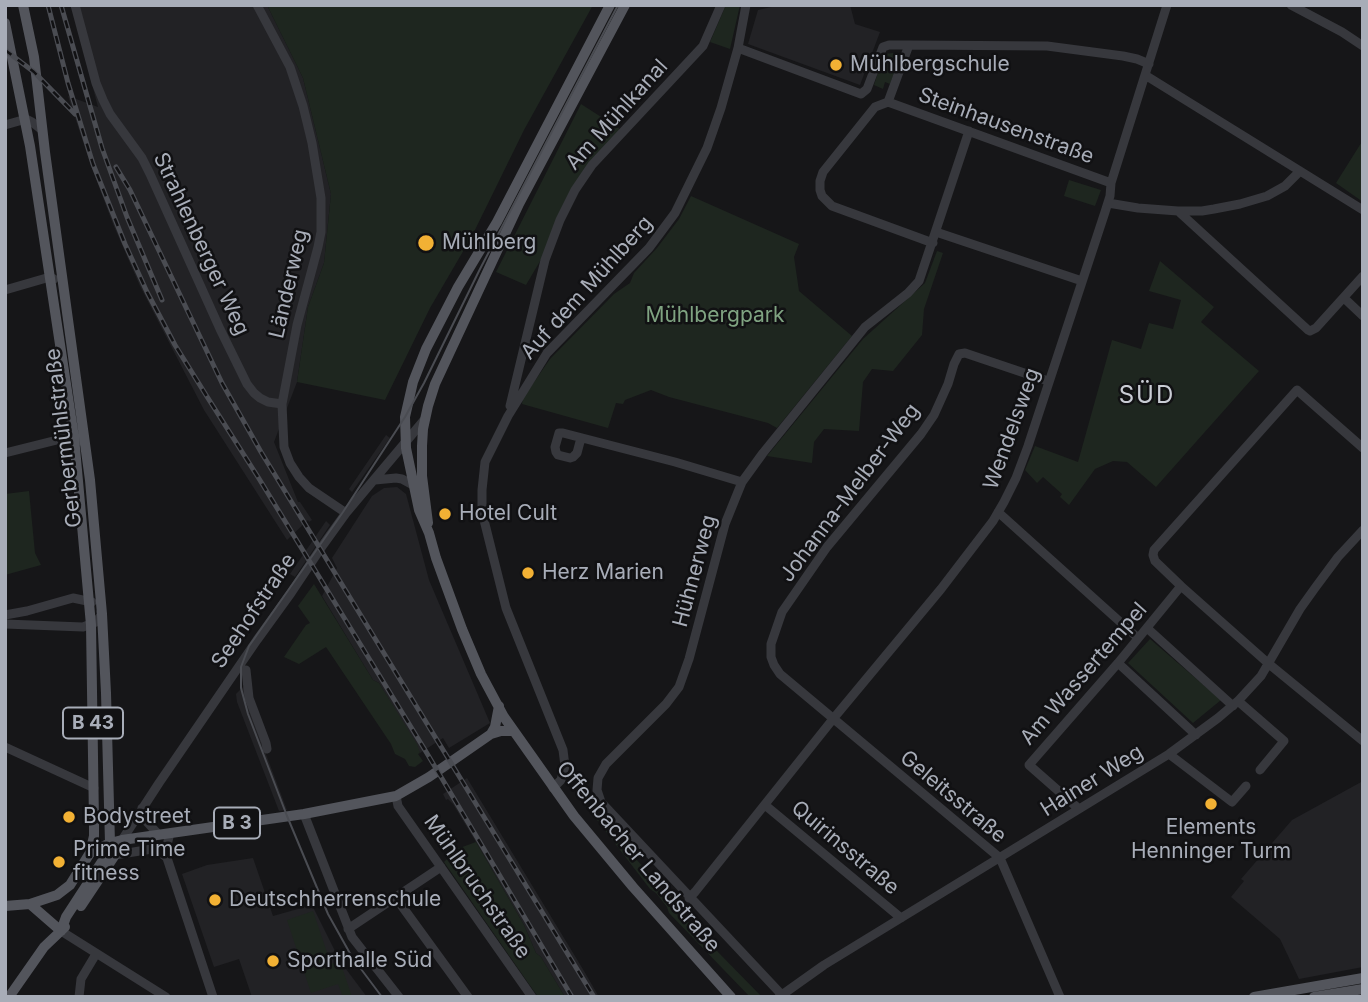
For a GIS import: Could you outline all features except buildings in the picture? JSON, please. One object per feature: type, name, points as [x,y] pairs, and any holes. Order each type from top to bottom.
[{"type":"main road","name":"Offenbacher Landstraße","points":[[610,5],[497,222],[458,286],[419,363],[405,417],[406,442],[419,510],[436,558],[472,655],[513,731],[553,788],[602,850],[731,997]]},
{"type":"main road","name":"Offenbacher Landstraße","points":[[429,533],[422,476],[422,435],[435,384],[519,204],[625,5]]},
{"type":"main road","name":"Gerbermühlstraße","points":[[23,8],[34,57],[86,447],[102,614],[110,843],[98,866]]},
{"type":"main road","name":"Gerbermühlstraße","points":[[5,23],[10,70],[26,119],[74,437],[91,625],[94,836],[90,853]]},
{"type":"main road","points":[[470,268],[480,269],[484,276]]},
{"type":"main road","points":[[491,734],[499,706]]},
{"type":"main road","name":"B 3","points":[[110,843],[304,814],[396,796],[491,734],[513,731]]},
{"type":"main road","name":"Seehofstraße","points":[[9,997],[44,947],[67,926],[115,855],[122,840]]},
{"type":"main road","points":[[5,906],[30,904],[57,895],[70,885],[90,853],[110,843]]},
{"type":"main road","name":"Seehofstraße","points":[[61,931],[66,917],[98,866]]},
{"type":"main road","points":[[30,904],[61,931]]},
{"type":"main road","points":[[44,947],[47,936],[46,919]]},
{"type":"main road","name":"Offenbacher Landstraße","points":[[713,977],[738,997]]},
{"type":"main road","points":[[1254,997],[1363,978]]},
{"type":"main road","points":[[1314,997],[1363,989]]},
{"type":"street","name":"Strahlenberger Weg","points":[[75,5],[103,100],[142,158],[247,384],[260,398],[282,404]]},
{"type":"street","name":"Länderweg","points":[[257,5],[290,67],[312,143],[321,198],[321,232],[297,325],[282,404],[284,447],[290,463],[309,488],[346,513]]},
{"type":"street","name":"Am Mühlkanal","points":[[508,416],[545,260],[575,190],[592,165],[703,46],[721,5]]},
{"type":"street","name":"Auf dem Mühlberg","points":[[553,788],[561,780],[565,765],[564,750],[506,608],[482,512],[485,461],[508,416],[547,353],[649,248],[675,213],[707,148],[721,108],[738,48],[746,5]]},
{"type":"street","name":"Wendelsweg","points":[[689,898],[941,589],[998,512],[1022,463],[1108,204],[1111,183],[1167,5]]},
{"type":"street","points":[[1291,5],[1363,46]]},
{"type":"street","points":[[909,45],[888,102],[875,107],[828,166],[821,177],[820,190],[832,206],[933,243]]},
{"type":"street","points":[[738,48],[859,93],[867,89],[885,46],[1047,46],[1123,55],[1149,64]]},
{"type":"street","points":[[1145,75],[1363,210]]},
{"type":"street","name":"Steinhausenstraße","points":[[888,102],[1111,183]]},
{"type":"street","points":[[5,125],[26,119],[42,130]]},
{"type":"street","name":"Hühnerweg","points":[[780,996],[601,802],[598,778],[606,764],[666,704],[678,687],[689,660],[725,524],[742,482],[865,327],[916,286],[970,131]]},
{"type":"street","points":[[1108,204],[1178,211],[1214,209],[1267,196],[1285,186],[1300,172]]},
{"type":"street","points":[[1178,211],[1310,331],[1316,328],[1363,276]]},
{"type":"street","points":[[936,232],[1082,281]]},
{"type":"street","points":[[5,290],[50,278],[64,287]]},
{"type":"street","points":[[1344,298],[1363,316]]},
{"type":"street","name":"Johanna-Melber-Weg","points":[[833,719],[780,674],[774,665],[771,644],[782,612],[827,547],[922,434],[934,415],[960,354],[965,353],[1048,381]]},
{"type":"street","points":[[1363,448],[1297,390],[1154,550],[1153,555],[1155,561],[1181,586],[1269,664],[1363,741]]},
{"type":"street","name":"Seehofstraße","points":[[122,840],[346,513],[426,418]]},
{"type":"street","points":[[5,453],[74,437],[86,447]]},
{"type":"street","points":[[581,438],[742,482]]},
{"type":"street","points":[[375,480],[396,478],[413,485]]},
{"type":"street","points":[[998,512],[1138,638]]},
{"type":"street","name":"Hainer Weg","points":[[780,996],[824,965],[1196,735],[1235,703],[1261,676],[1300,608],[1338,557],[1363,530]]},
{"type":"street","name":"Am Wassertempel","points":[[1079,809],[1029,765],[1181,586]]},
{"type":"street","points":[[5,615],[74,598],[95,603],[102,614],[91,625],[83,627],[5,624]]},
{"type":"street","points":[[1147,628],[1284,741],[1260,770]]},
{"type":"street","points":[[1118,663],[1196,735]]},
{"type":"street","points":[[246,670],[249,698],[267,749]]},
{"type":"street","name":"Geleitsstraße","points":[[833,719],[1000,858],[1060,997]]},
{"type":"street","points":[[5,747],[94,788]]},
{"type":"street","points":[[1169,754],[1232,802],[1246,786]]},
{"type":"street","name":"Mühlbruchstraße","points":[[396,796],[398,806],[532,997]]},
{"type":"street","name":"Quirinsstraße","points":[[765,805],[901,918]]},
{"type":"street","points":[[142,808],[147,822],[165,834],[167,858],[213,997]]},
{"type":"street","points":[[304,814],[352,937],[399,997]]},
{"type":"street","points":[[115,855],[152,849],[167,858]]},
{"type":"street","points":[[348,929],[441,867]]},
{"type":"street","points":[[396,898],[468,997]]},
{"type":"street","points":[[61,931],[166,997]]},
{"type":"street","points":[[79,997],[81,979],[96,954]]},
{"type":"shaded area","points":[[71,5],[267,5],[303,78],[331,194],[324,263],[308,307],[297,382],[274,442],[298,502],[312,520],[308,520],[287,540],[204,410],[140,286],[113,224],[68,96],[98,107]]},
{"type":"shaded area","name":"Mühlbergschule","points":[[780,5],[850,5],[855,24],[880,32],[860,85],[748,44],[758,10]]},
{"type":"shaded area","points":[[386,435],[390,438],[352,492],[349,489]]},
{"type":"shaded area","points":[[397,487],[406,494],[429,580],[490,723],[449,748],[443,738],[420,753],[379,683],[373,680],[322,596],[337,568],[332,558],[372,496],[384,488]]},
{"type":"shaded area","points":[[326,521],[330,525],[295,577],[290,574]]},
{"type":"shaded area","points":[[244,686],[247,704],[287,810],[279,811],[237,702],[236,694]]},
{"type":"shaded area","points":[[467,778],[599,997],[565,997],[536,953],[524,925],[476,842],[453,804],[446,800],[443,794]]},
{"type":"shaded area","points":[[1363,781],[1363,967],[1299,979],[1280,939],[1231,897],[1244,881],[1241,879],[1292,820]]},
{"type":"shaded area","points":[[253,858],[273,916],[312,905],[340,961],[367,997],[252,997],[239,959],[214,967],[182,874],[207,865]]},
{"type":"green space","points":[[267,5],[593,5],[524,130],[472,236],[430,308],[385,400],[297,382],[308,307],[324,263],[331,194],[303,78]]},
{"type":"green space","points":[[726,5],[740,5],[730,49],[710,42]]},
{"type":"green space","points":[[884,54],[901,56],[890,84],[885,82],[883,89],[874,85]]},
{"type":"green space","points":[[581,104],[623,131],[583,177],[553,239],[526,285],[496,272]]},
{"type":"green space","points":[[1363,140],[1363,202],[1336,183]]},
{"type":"green space","points":[[1069,180],[1101,190],[1095,206],[1064,196]]},
{"type":"green space","name":"Mühlbergpark","points":[[691,196],[799,244],[794,257],[799,291],[852,336],[777,428],[768,423],[651,390],[625,400],[623,404],[616,403],[608,428],[522,404],[523,398],[550,359],[614,294],[630,283],[634,273],[679,219]]},
{"type":"green space","points":[[937,251],[943,253],[924,309],[922,335],[893,371],[872,369],[863,382],[859,431],[824,429],[814,442],[812,463],[767,456],[863,339],[925,283]]},
{"type":"green space","points":[[1160,261],[1214,307],[1201,322],[1259,371],[1156,487],[1127,462],[1113,461],[1095,469],[1069,505],[1060,497],[1062,494],[1043,477],[1037,483],[1025,470],[1035,446],[1078,462],[1112,340],[1141,349],[1149,323],[1173,329],[1181,300],[1149,291]]},
{"type":"green space","points":[[29,491],[35,553],[41,565],[5,575],[5,494]]},
{"type":"green space","points":[[314,584],[373,680],[379,683],[417,744],[418,754],[423,761],[415,767],[409,766],[405,759],[395,754],[326,647],[299,664],[284,657],[310,623],[298,606]]},
{"type":"green space","points":[[1150,639],[1221,700],[1193,723],[1128,663]]},
{"type":"green space","points":[[584,803],[675,901],[671,904],[762,997],[750,997],[669,913]]},
{"type":"green space","points":[[476,842],[524,925],[536,953],[565,997],[538,997],[444,862],[457,849]]},
{"type":"green space","points":[[313,911],[331,964],[340,961],[352,997],[343,997],[338,984],[311,993],[287,920]]},
{"type":"tram line","points":[[382,997],[352,957],[328,914],[248,714],[241,688],[241,667],[249,646],[343,512],[405,417],[618,5]]},
{"type":"railway","points":[[48,5],[93,164],[147,292],[175,345],[425,750],[572,997]]},
{"type":"railway","points":[[61,5],[102,148],[162,300]]},
{"type":"railway","points":[[5,50],[34,72],[75,114]]},
{"type":"railway","points":[[116,167],[130,190],[222,383],[261,452],[594,997]]},
{"type":"place","name":"Mühlbergschule","points":[[836,65]]},
{"type":"place","name":"Mühlberg","points":[[426,243]]},
{"type":"place","name":"Hotel Cult","points":[[445,514]]},
{"type":"place","name":"Herz Marien","points":[[528,573]]},
{"type":"place","name":"Elements Henninger Turm","points":[[1211,804]]},
{"type":"place","name":"Bodystreet","points":[[69,817]]},
{"type":"place","name":"Prime Time fitness","points":[[59,862]]},
{"type":"place","name":"Deutschherrenschule","points":[[215,900]]},
{"type":"place","name":"Sporthalle Süd","points":[[273,961]]},
{"type":"district","name":"SÜD","points":[[1147,396]]}]
